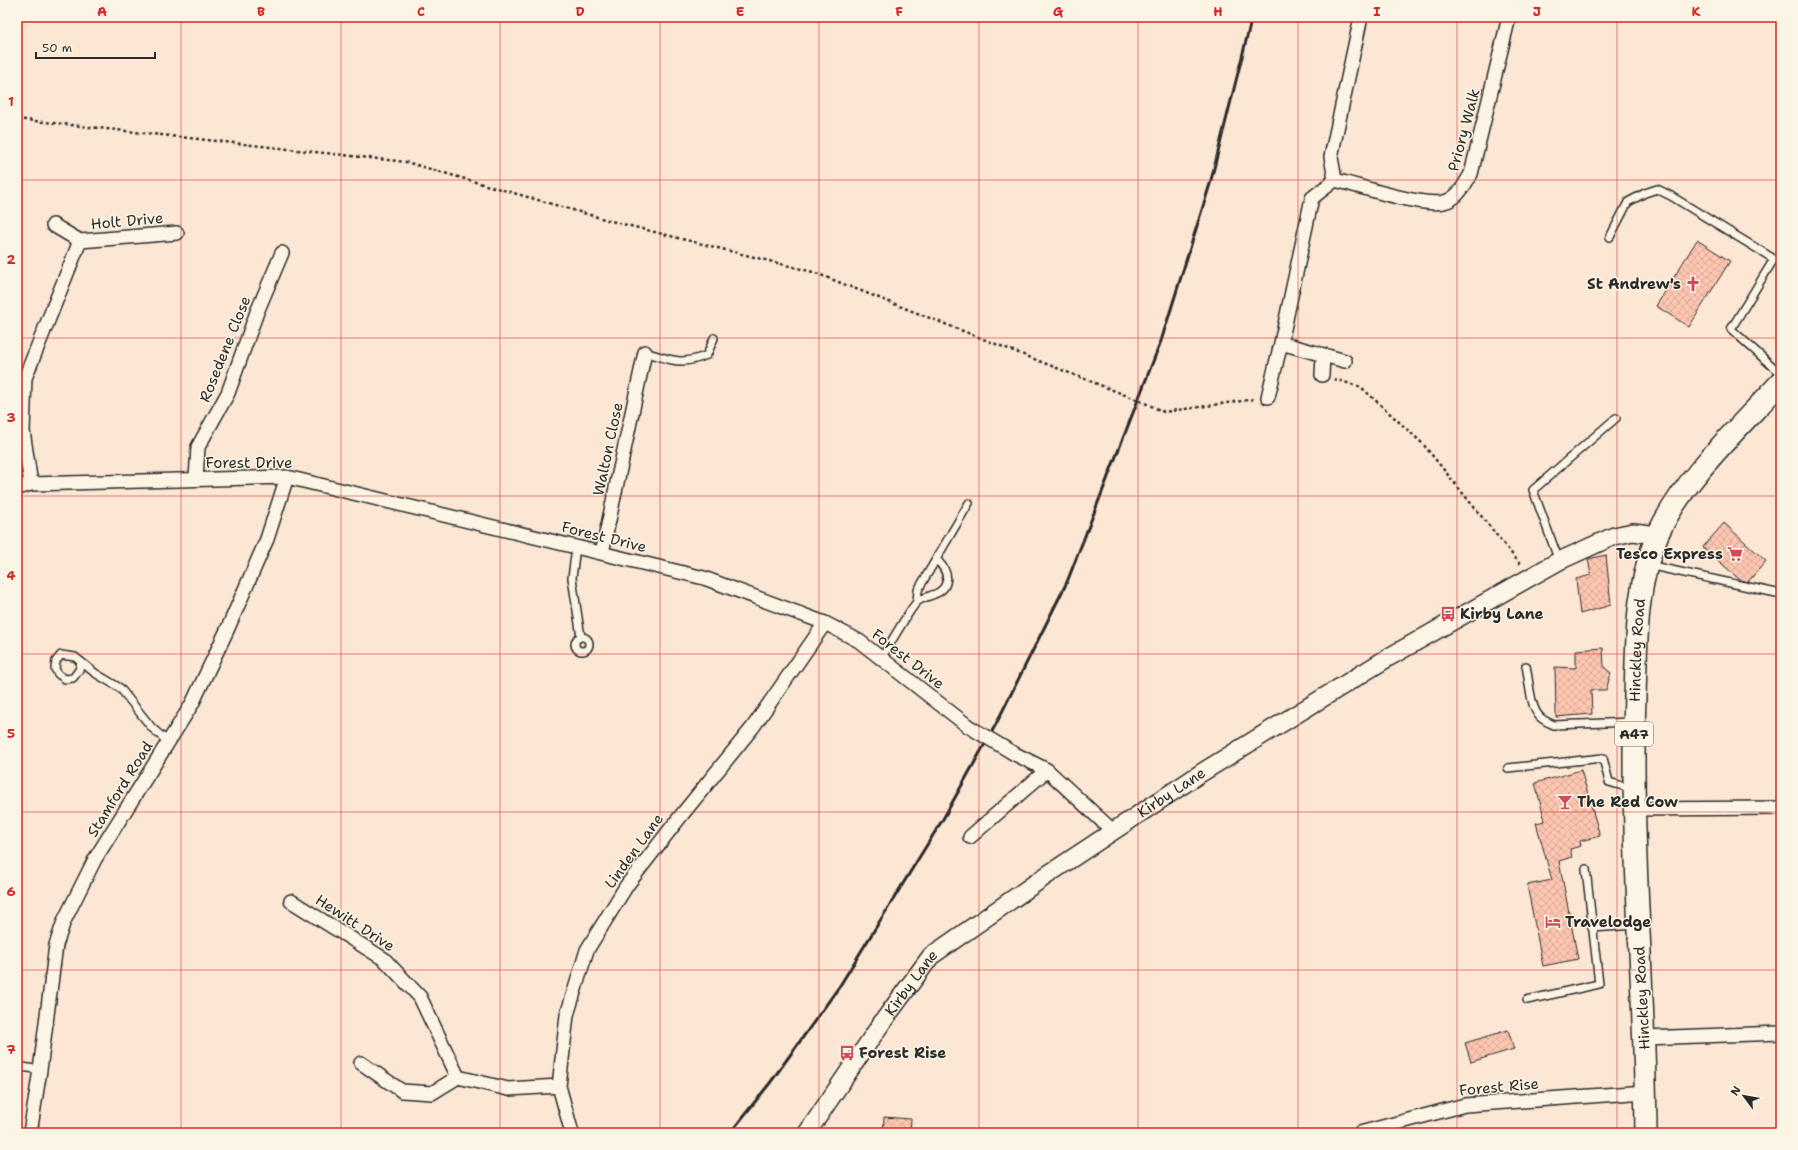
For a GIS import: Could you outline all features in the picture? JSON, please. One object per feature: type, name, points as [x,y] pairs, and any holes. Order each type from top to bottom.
[{"type":"main road","name":"Hinckley Road","points":[[1646,1133],[1644,1038],[1633,799],[1637,638],[1640,601],[1646,565],[1657,535],[1670,510],[1687,485],[1781,382]]},
{"type":"street","points":[[1268,397],[1312,198],[1335,180],[1331,156],[1361,17]]},
{"type":"street","name":"Priory Walk","points":[[1335,180],[1424,203],[1445,202],[1459,194],[1471,174],[1509,17]]},
{"type":"street","name":"Holt Drive","points":[[53,225],[80,241],[177,233]]},
{"type":"street","name":"Holt Drive","points":[[32,484],[23,432],[25,378],[80,241]]},
{"type":"street","name":"Rosedene Close","points":[[196,479],[198,447],[228,393],[257,312],[282,253]]},
{"type":"street","points":[[1281,343],[1345,361]]},
{"type":"street","name":"Walton Close","points":[[602,553],[645,352]]},
{"type":"street","points":[[1322,375],[1323,356]]},
{"type":"street","name":"Forest Drive","points":[[17,488],[32,484],[287,476],[704,578],[825,623],[859,641],[968,726],[1013,753],[1047,770],[1113,830]]},
{"type":"street","name":"Stamford Road","points":[[30,1133],[40,1070],[56,945],[64,921],[95,859],[192,704],[228,628],[267,539],[287,476]]},
{"type":"street","name":"Kirby Lane","points":[[807,1133],[880,1024],[931,956],[1113,830],[1201,773],[1382,661],[1559,561],[1614,536],[1633,532],[1657,535]]},
{"type":"street","name":"Linden Lane","points":[[572,1133],[558,1086],[567,1015],[587,950],[627,885],[680,816],[753,727],[825,623]]},
{"type":"street","points":[[970,837],[1047,770]]},
{"type":"street","points":[[1633,799],[1781,808]]},
{"type":"street","name":"Hewitt Drive","points":[[291,901],[384,959],[420,997],[458,1077]]},
{"type":"street","points":[[1644,1038],[1781,1033]]},
{"type":"street","points":[[361,1063],[402,1091],[432,1093],[458,1077],[508,1089],[558,1086]]},
{"type":"street","name":"Forest Rise","points":[[1360,1133],[1465,1104],[1646,1092]]},
{"type":"lane","points":[[1610,238],[1628,202],[1645,193],[1657,189],[1774,259],[1731,329],[1781,374]]},
{"type":"lane","points":[[645,352],[674,362],[694,360],[708,355],[714,338]]},
{"type":"lane","points":[[1559,561],[1533,490],[1616,418]]},
{"type":"lane","points":[[881,659],[917,601],[918,590],[969,503]]},
{"type":"lane","points":[[576,547],[572,578],[581,637]]},
{"type":"lane","points":[[917,601],[936,593],[943,588],[946,583],[947,575],[936,558]]},
{"type":"lane","points":[[1646,565],[1781,594]]},
{"type":"lane","points":[[81,662],[120,688],[152,728],[168,742]]},
{"type":"lane","points":[[1526,666],[1534,709],[1546,722],[1554,725],[1634,722]]},
{"type":"lane","points":[[1508,768],[1603,758],[1609,782],[1633,799]]},
{"type":"lane","points":[[1528,1000],[1599,984],[1586,869]]},
{"type":"lane","points":[[1592,928],[1638,924]]},
{"type":"lane","points":[[17,1066],[40,1070]]},
{"type":"path","points":[[17,119],[406,162],[611,221],[813,272],[1138,400],[1164,412],[1268,397]]},
{"type":"path","points":[[1322,375],[1360,387],[1423,444],[1531,577]]},
{"type":"building","name":"St Andrew's","points":[[1697,240],[1730,261],[1689,327],[1656,306]]},
{"type":"building","name":"Tesco Express","points":[[1724,523],[1766,561],[1748,582],[1740,580],[1703,547]]},
{"type":"building","points":[[1606,555],[1611,605],[1580,614],[1576,579],[1591,575],[1588,559]]},
{"type":"building","points":[[1603,648],[1604,667],[1611,673],[1606,690],[1591,690],[1592,714],[1556,717],[1555,667],[1576,668],[1576,650]]},
{"type":"building","points":[[1581,770],[1600,836],[1580,841],[1581,846],[1570,849],[1572,857],[1559,861],[1578,959],[1543,966],[1527,885],[1552,880],[1536,823],[1545,821],[1535,783]]},
{"type":"building","points":[[1508,1030],[1514,1049],[1471,1062],[1465,1043]]},
{"type":"building","points":[[884,1117],[911,1119],[910,1133],[883,1133]]},
{"type":"railway","points":[[730,1133],[770,1083],[839,987],[943,819],[996,724],[1067,582],[1161,341],[1210,184],[1252,17]]},
{"type":"place","name":"St Andrew's","points":[[1693,284]]},
{"type":"place","name":"Tesco Express","points":[[1735,554]]},
{"type":"place","name":"Kirby Lane","points":[[1448,614]]},
{"type":"place","name":"The Red Cow","points":[[1565,802]]},
{"type":"place","name":"Travelodge","points":[[1553,922]]},
{"type":"place","name":"Forest Rise","points":[[847,1053]]}]
